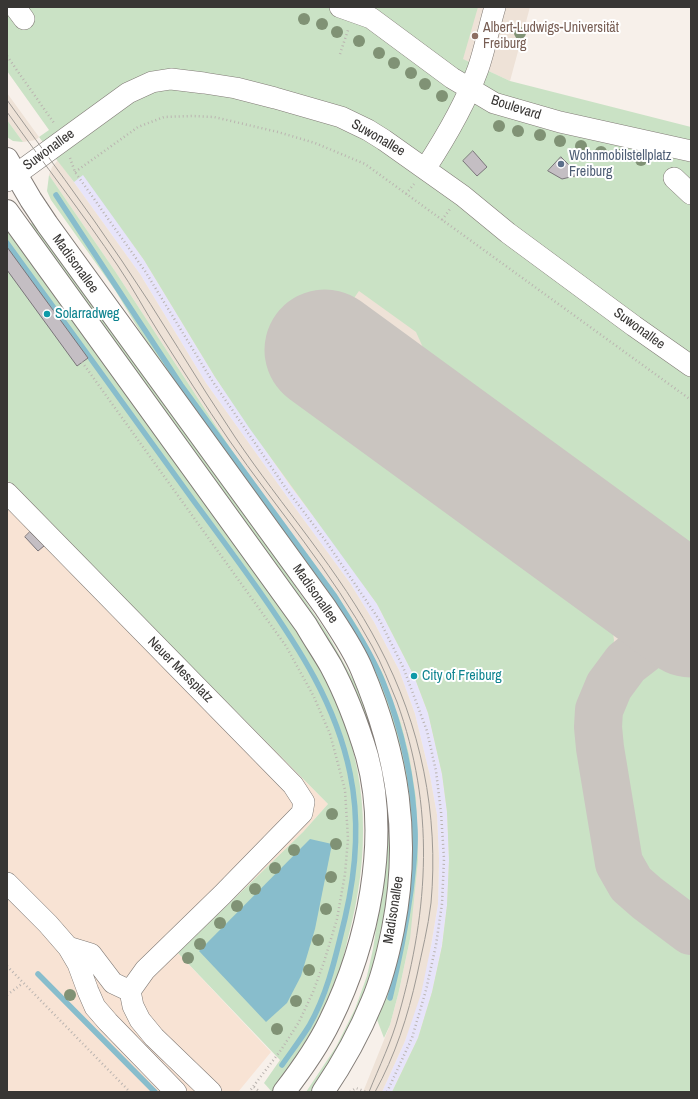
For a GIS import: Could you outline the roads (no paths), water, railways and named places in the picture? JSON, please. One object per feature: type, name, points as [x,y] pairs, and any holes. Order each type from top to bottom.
[{"type":"main road","name":"Madisonallee","points":[[10,171],[325,607],[362,669],[383,724],[392,758],[401,825],[402,853],[397,908],[385,964],[372,1002],[352,1046],[323,1092]]},
{"type":"main road","name":"Madisonallee","points":[[7,211],[306,625],[331,666],[351,712],[367,756],[373,785],[377,817],[376,845],[369,901],[363,928],[343,992],[329,1022],[308,1058],[284,1092]]},
{"type":"street","points":[[425,169],[453,124],[470,89],[478,69],[495,7]]},
{"type":"street","name":"Boulevard","points":[[347,10],[371,18],[452,78],[494,103],[560,122],[691,151]]},
{"type":"street","name":"Suwonallee","points":[[10,171],[128,93],[152,82],[171,79],[248,91],[341,117],[368,130],[425,169],[567,277],[691,366]]},
{"type":"street","points":[[674,178],[691,194]]},
{"type":"street","name":"Neuer Messplatz","points":[[7,494],[293,785],[304,802],[302,813],[144,970],[130,991]]},
{"type":"street","points":[[7,883],[48,924],[68,947],[78,964],[95,1007],[176,1092]]},
{"type":"street","points":[[68,947],[91,954],[113,983],[130,991],[133,1006],[140,1020],[154,1037],[211,1092]]},
{"type":"water","points":[[310,839],[332,844],[315,929],[301,976],[287,1003],[266,1022],[199,951]]},
{"type":"waterway","points":[[56,195],[181,385],[334,595],[367,649],[383,682],[396,718],[409,774],[414,811],[415,838],[409,904],[390,998]]},
{"type":"waterway","points":[[7,243],[235,557],[289,634],[326,700],[336,723],[350,773],[355,809],[356,828],[352,882],[335,960],[326,987],[316,1013],[309,1026],[282,1065]]},
{"type":"waterway","points":[[38,974],[155,1092]]},
{"type":"tram line","points":[[7,100],[122,261],[235,437],[329,565],[347,592],[364,618],[379,646],[394,676],[406,707],[424,771],[429,804],[433,870],[431,903],[427,930],[405,1021],[395,1050],[375,1092]]},
{"type":"tram line","points":[[7,112],[118,266],[202,400],[247,466],[304,541],[340,592],[376,653],[397,702],[409,741],[418,780],[424,858],[422,896],[417,935],[399,1014],[389,1044],[369,1092]]},
{"type":"place","name":"Albert-Ludwigs-Universität Freiburg","points":[[475,36]]},
{"type":"place","name":"Wohnmobilstellplatz Freiburg","points":[[561,164]]},
{"type":"place","name":"Solarradweg","points":[[47,314]]},
{"type":"place","name":"City of Freiburg","points":[[414,676]]}]
